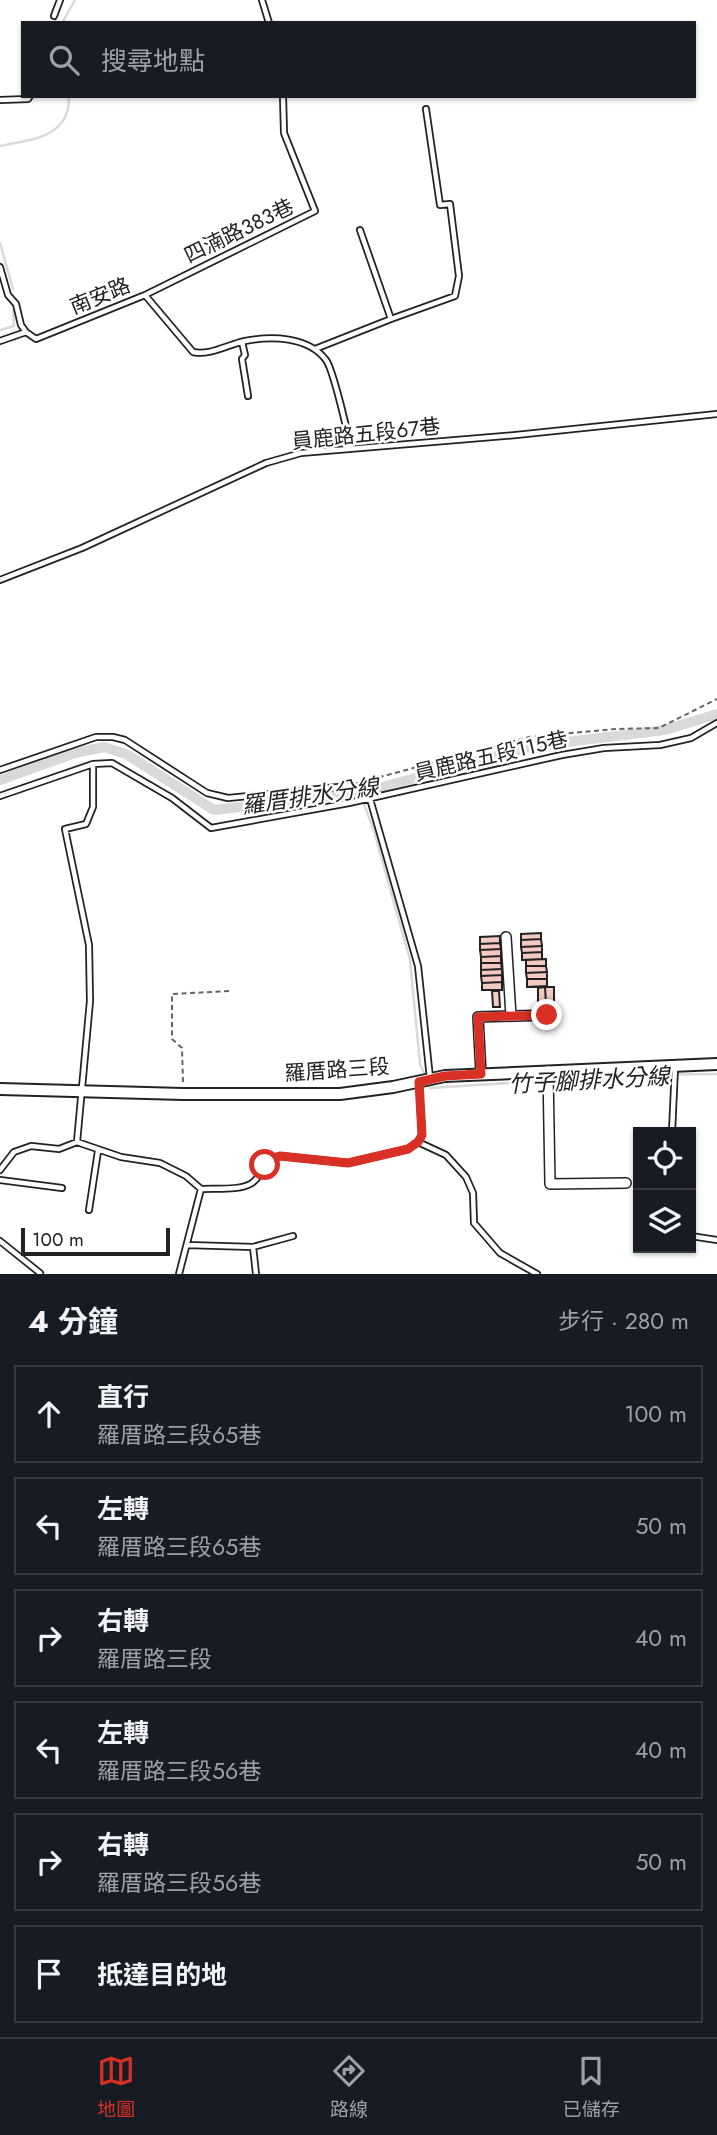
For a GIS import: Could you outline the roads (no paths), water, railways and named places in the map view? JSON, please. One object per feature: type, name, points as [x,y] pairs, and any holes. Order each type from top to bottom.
[{"type":"street","points":[[506,937],[511,1016]]},
{"type":"street","points":[[481,1074],[478,1017],[547,1015]]},
{"type":"street","name":"羅厝路三段","points":[[0,1089],[183,1094],[340,1094],[445,1076],[717,1064]]},
{"type":"street","points":[[548,1071],[550,1184],[626,1183]]},
{"type":"lane","points":[[54,16],[60,0]]},
{"type":"lane","points":[[262,0],[268,21]]},
{"type":"lane","points":[[0,100],[29,98]]},
{"type":"lane","name":"四湳路383巷","points":[[145,295],[315,211],[284,133],[283,98]]},
{"type":"lane","points":[[351,448],[327,362],[315,349],[455,296],[459,276],[450,204],[440,205],[426,109]]},
{"type":"lane","points":[[360,230],[390,319]]},
{"type":"lane","points":[[0,267],[8,295],[16,304],[21,325],[26,332],[0,341]]},
{"type":"lane","name":"南安路","points":[[26,332],[36,339],[145,295],[193,352],[201,354],[242,342],[280,337],[315,349]]},
{"type":"lane","points":[[242,342],[248,396]]},
{"type":"lane","name":"員鹿路五段67巷","points":[[0,580],[82,548],[266,463],[301,453],[516,435],[717,414]]},
{"type":"lane","name":"員鹿路五段115巷","points":[[93,764],[112,763],[172,798],[211,828],[370,799],[562,755],[604,748],[660,745],[691,738],[717,723]]},
{"type":"lane","points":[[0,770],[96,737],[113,737],[125,740],[207,793],[229,798],[348,786]]},
{"type":"lane","points":[[0,796],[93,764],[93,807],[86,824],[65,830],[89,945],[90,1001],[77,1142]]},
{"type":"lane","points":[[0,1170],[14,1152],[31,1146],[59,1149],[77,1142],[121,1157],[160,1163],[186,1176],[201,1189],[243,1186],[253,1182],[272,1158],[280,1156],[348,1163],[408,1149],[418,1142],[422,1135],[425,1080],[418,967],[370,799]]},
{"type":"lane","points":[[672,1127],[675,1066]]},
{"type":"lane","points":[[418,1142],[446,1155],[466,1177],[472,1193],[474,1223],[500,1253],[537,1274]]},
{"type":"lane","points":[[89,1210],[98,1151]]},
{"type":"lane","points":[[0,1180],[62,1188]]},
{"type":"lane","points":[[179,1274],[201,1189]]},
{"type":"lane","points":[[187,1245],[253,1247],[293,1236]]},
{"type":"lane","points":[[696,1237],[717,1240]]},
{"type":"lane","points":[[0,1241],[40,1273]]},
{"type":"lane","points":[[253,1247],[256,1274]]},
{"type":"waterway","points":[[63,21],[75,0]]},
{"type":"waterway","points":[[0,146],[36,138],[56,128],[68,110],[69,98]]},
{"type":"waterway","points":[[0,243],[13,289]]},
{"type":"waterway","points":[[0,330],[14,326],[13,311]]},
{"type":"waterway","name":"羅厝排水分線","points":[[0,780],[75,753],[104,747],[126,754],[214,810],[360,793],[534,746],[665,730],[717,714]]},
{"type":"waterway","name":"竹子腳排水分線","points":[[360,793],[374,831],[410,960],[420,1064],[425,1075]]},
{"type":"waterway","name":"竹子腳排水分線","points":[[429,1084],[430,1088],[633,1075],[717,1074]]}]
